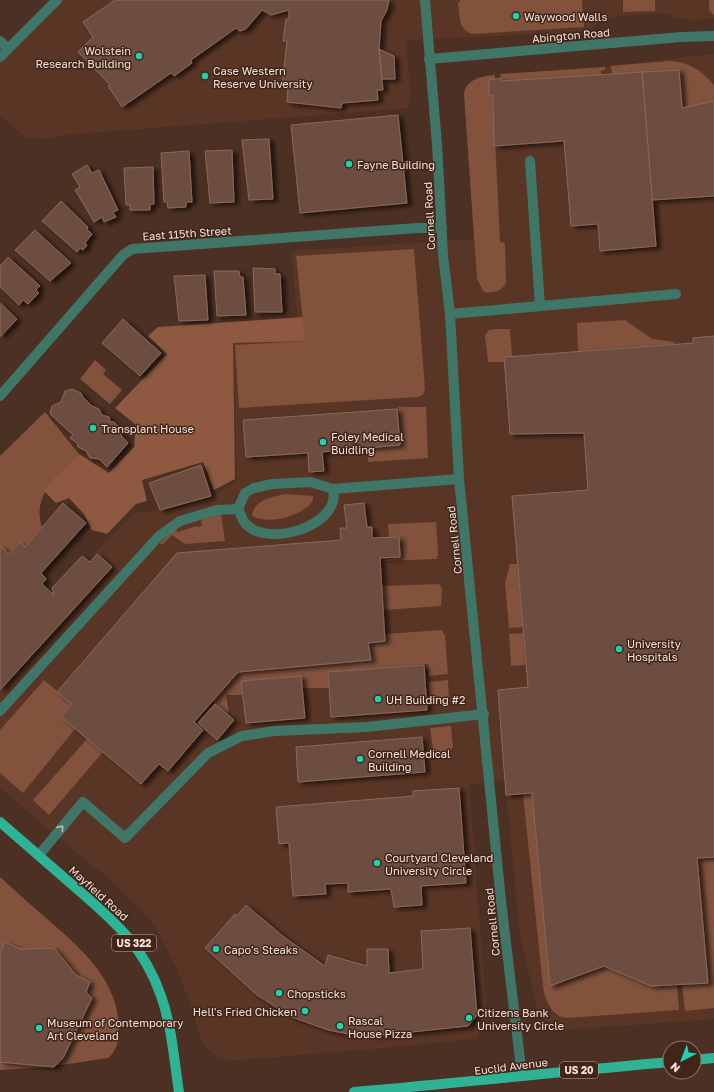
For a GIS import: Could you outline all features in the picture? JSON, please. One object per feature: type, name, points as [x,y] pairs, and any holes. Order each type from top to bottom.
[{"type":"main road","name":"Mayfield Road","points":[[0,822],[117,924],[134,943],[143,957],[161,995],[168,1020],[179,1092]]},
{"type":"main road","points":[[702,1059],[714,1058]]},
{"type":"main road","name":"Euclid Avenue","points":[[354,1092],[471,1083],[522,1076],[662,1063]]},
{"type":"street","points":[[0,57],[57,0]]},
{"type":"street","name":"Cornell Road","points":[[425,0],[450,314],[459,479],[484,714],[501,901],[522,1076]]},
{"type":"street","name":"Abington Road","points":[[429,59],[673,38],[714,36]]},
{"type":"street","points":[[0,41],[8,49]]},
{"type":"street","points":[[530,160],[540,306]]},
{"type":"street","name":"East 115th Street","points":[[0,396],[123,255],[132,249],[417,228],[442,228]]},
{"type":"street","points":[[450,314],[477,310],[676,294]]},
{"type":"street","points":[[333,489],[335,497],[326,515],[304,528],[286,533],[265,533],[254,530],[245,523],[238,509],[245,493],[254,488],[272,484],[310,482],[333,489],[459,479]]},
{"type":"street","points":[[0,711],[159,536],[180,521],[217,510],[238,509]]},
{"type":"street","points":[[39,855],[83,802],[125,838],[208,753],[242,736],[275,731],[367,727],[484,714]]},
{"type":"shaded area","name":"Case Western Reserve University","points":[[57,0],[714,0],[714,19],[691,20],[662,13],[645,14],[615,17],[597,24],[587,32],[406,40],[411,91],[409,108],[64,135],[49,139],[25,137],[0,116],[0,57]]},
{"type":"shaded area","points":[[461,0],[582,0],[584,27],[473,34],[468,32],[462,26],[458,3]]},
{"type":"shaded area","points":[[623,0],[655,0],[655,11],[623,12]]},
{"type":"shaded area","points":[[709,0],[714,0],[714,15],[709,10]]},
{"type":"shaded area","points":[[714,54],[714,1019],[566,1030],[556,1028],[543,1018],[537,1007],[520,936],[505,780],[469,785],[487,1019],[476,1039],[242,1060],[228,1060],[215,1055],[201,1040],[190,1003],[177,969],[159,934],[146,915],[112,882],[0,788],[0,691],[112,568],[95,553],[134,513],[160,510],[213,496],[237,481],[233,342],[299,335],[291,251],[474,239],[464,93],[473,81]]},
{"type":"shaded area","points":[[675,61],[694,67],[704,75],[714,85],[714,101],[682,108],[678,70],[612,74],[611,66]]},
{"type":"shaded area","points":[[605,67],[605,70],[601,71],[601,75],[502,81],[500,74]]},
{"type":"shaded area","points":[[495,75],[495,79],[489,80],[489,95],[493,96],[500,242],[505,243],[506,283],[499,290],[494,292],[484,292],[477,279],[464,94],[465,89],[475,79]]},
{"type":"shaded area","points":[[414,249],[425,389],[423,395],[418,397],[239,408],[235,345],[305,341],[296,256]]},
{"type":"shaded area","points":[[303,317],[305,341],[233,343],[235,479],[214,490],[203,462],[142,480],[147,501],[136,504],[107,534],[92,530],[84,514],[69,498],[56,503],[44,491],[56,476],[79,454],[109,473],[134,447],[136,425],[115,408],[167,354],[148,336],[158,327]]},
{"type":"shaded area","points":[[625,320],[652,339],[674,342],[674,344],[578,351],[577,323]]},
{"type":"shaded area","points":[[510,329],[512,356],[504,357],[505,362],[488,362],[485,336],[489,330]]},
{"type":"shaded area","points":[[95,360],[106,370],[103,374],[122,390],[110,404],[80,379]]},
{"type":"shaded area","points":[[398,407],[426,407],[428,458],[368,462],[367,448],[400,445]]},
{"type":"shaded area","points":[[45,412],[79,454],[56,477],[44,495],[40,505],[42,527],[25,547],[20,542],[9,554],[0,546],[0,456]]},
{"type":"shaded area","points":[[285,494],[313,496],[313,499],[303,510],[285,518],[266,520],[252,515],[257,505],[261,502]]},
{"type":"shaded area","points":[[221,514],[225,541],[185,544],[172,535],[162,545],[160,543],[176,528],[177,532],[202,526],[201,520]]},
{"type":"shaded area","points":[[436,522],[437,559],[381,561],[400,556],[399,537],[389,537],[388,524]]},
{"type":"shaded area","points":[[510,564],[517,564],[523,627],[509,628],[505,583]]},
{"type":"shaded area","points":[[439,584],[442,589],[441,606],[384,610],[382,586]]},
{"type":"shaded area","points":[[442,630],[445,636],[448,674],[429,676],[428,664],[328,672],[329,688],[302,688],[301,676],[241,681],[242,695],[226,695],[229,712],[227,714],[212,701],[238,672],[370,661],[368,643],[385,641],[385,634]]},
{"type":"shaded area","points":[[523,633],[525,665],[511,666],[509,634]]},
{"type":"shaded area","points":[[44,680],[72,704],[61,717],[75,729],[23,793],[0,773],[0,730]]},
{"type":"shaded area","points":[[448,680],[449,702],[430,703],[428,682]]},
{"type":"shaded area","points":[[451,726],[453,747],[447,754],[434,755],[430,728]]},
{"type":"shaded area","points":[[87,739],[103,752],[49,815],[33,800]]},
{"type":"shaded area","points":[[532,793],[550,986],[568,981],[604,966],[651,986],[677,986],[679,1010],[567,1018],[557,1015],[550,1007],[545,997],[543,987],[523,794]]},
{"type":"shaded area","points":[[714,857],[714,1008],[685,1011],[682,985],[708,983],[697,858]]},
{"type":"shaded area","points":[[0,877],[77,946],[98,969],[106,982],[113,996],[119,1028],[117,1045],[114,1052],[108,1058],[48,1067],[0,1070]]},
{"type":"building","name":"Wolstein Research Building","points":[[115,0],[389,0],[387,10],[381,21],[379,49],[383,90],[377,90],[378,100],[342,103],[341,108],[287,102],[288,86],[282,85],[287,41],[283,41],[286,19],[289,19],[289,10],[271,15],[262,10],[246,29],[240,31],[236,28],[191,60],[192,63],[174,76],[171,73],[122,107],[108,86],[110,85],[78,52],[93,37],[83,22]]},
{"type":"building","points":[[379,49],[394,56],[395,79],[382,79]]},
{"type":"building","points":[[679,70],[682,108],[714,101],[714,196],[652,200],[642,72]]},
{"type":"building","points":[[642,72],[656,246],[600,251],[598,224],[571,226],[564,141],[494,146],[493,96],[489,95],[489,80],[501,78],[502,81]]},
{"type":"building","name":"Fayne Building","points":[[398,115],[407,203],[300,213],[291,125]]},
{"type":"building","points":[[269,139],[273,199],[249,200],[242,140]]},
{"type":"building","points":[[232,150],[234,202],[210,203],[205,151]]},
{"type":"building","points":[[189,151],[192,202],[186,202],[186,207],[168,208],[167,202],[164,202],[161,153]]},
{"type":"building","points":[[87,165],[92,173],[99,170],[118,210],[113,212],[116,217],[104,222],[102,217],[94,222],[75,190],[80,187],[72,174]]},
{"type":"building","points":[[153,167],[154,204],[150,204],[150,210],[130,210],[130,205],[126,205],[124,168]]},
{"type":"building","points":[[61,201],[88,227],[87,229],[92,234],[85,243],[87,245],[83,250],[80,248],[77,252],[42,221]]},
{"type":"building","points":[[35,230],[71,263],[50,281],[15,250]]},
{"type":"building","points":[[8,257],[40,286],[36,290],[39,293],[28,304],[23,300],[19,305],[0,287],[0,266]]},
{"type":"building","points":[[253,268],[275,269],[275,274],[280,274],[282,312],[255,312]]},
{"type":"building","points":[[214,271],[239,271],[240,277],[243,277],[246,315],[217,316]]},
{"type":"building","points":[[205,275],[208,320],[179,321],[174,276]]},
{"type":"building","points":[[0,303],[17,319],[0,337]]},
{"type":"building","points":[[123,319],[161,353],[140,376],[102,343]]},
{"type":"building","name":"University Hospitals","points":[[714,336],[714,857],[697,858],[708,983],[651,986],[604,966],[550,986],[532,793],[506,795],[498,690],[528,687],[512,496],[588,490],[584,433],[510,434],[504,357],[693,343],[693,338]]},
{"type":"building","name":"Transplant House","points":[[72,389],[81,393],[92,406],[99,409],[102,415],[109,417],[110,422],[114,422],[118,426],[121,435],[128,443],[107,467],[99,459],[90,458],[86,451],[78,447],[77,443],[70,438],[73,435],[50,414],[52,406],[61,402],[65,391]]},
{"type":"building","name":"Foley Medical Buidling","points":[[397,409],[400,445],[322,452],[324,471],[309,472],[308,453],[246,457],[243,420]]},
{"type":"building","points":[[201,465],[211,496],[160,510],[149,483]]},
{"type":"building","points":[[63,503],[86,523],[41,573],[46,579],[42,584],[54,595],[52,588],[82,556],[90,562],[97,554],[112,567],[0,690],[0,546],[9,554],[20,542],[25,547]]},
{"type":"building","points":[[364,503],[367,527],[372,527],[372,538],[399,537],[400,557],[380,558],[385,641],[368,643],[371,660],[238,672],[194,722],[203,730],[168,771],[159,764],[141,784],[61,717],[72,704],[57,692],[177,553],[341,540],[340,528],[347,528],[344,505]]},
{"type":"building","name":"UH Building #2","points":[[424,665],[427,710],[331,717],[328,672]]},
{"type":"building","points":[[301,676],[305,718],[246,723],[241,681]]},
{"type":"building","points":[[215,704],[234,720],[217,740],[198,723]]},
{"type":"building","name":"Cornell Medical Building","points":[[422,737],[425,772],[298,782],[296,747]]},
{"type":"building","name":"Courtyard Cleveland University Circle","points":[[459,788],[466,883],[421,886],[422,905],[394,907],[391,889],[348,892],[348,883],[325,884],[326,894],[293,896],[289,843],[279,844],[276,807],[413,796],[413,791]]},
{"type":"building","points":[[246,905],[284,937],[325,966],[328,955],[367,966],[367,949],[388,949],[389,973],[423,969],[421,931],[470,928],[477,1015],[468,1026],[383,1035],[348,1034],[328,1030],[292,1017],[257,995],[205,948],[235,914],[237,916]]},
{"type":"building","name":"Museum of Contemporary Art Cleveland","points":[[5,942],[20,949],[54,948],[76,975],[90,982],[86,992],[92,998],[63,1058],[54,1067],[0,1062],[0,953]]},
{"type":"place","name":"Waywood Walls","points":[[516,16]]},
{"type":"place","name":"Wolstein Research Building","points":[[139,56]]},
{"type":"place","name":"Case Western Reserve University","points":[[205,76]]},
{"type":"place","name":"Fayne Building","points":[[349,164]]},
{"type":"place","name":"Transplant House","points":[[93,428]]},
{"type":"place","name":"Foley Medical Buidling","points":[[323,442]]},
{"type":"place","name":"University Hospitals","points":[[619,649]]},
{"type":"place","name":"UH Building #2","points":[[378,699]]},
{"type":"place","name":"Cornell Medical Building","points":[[360,759]]},
{"type":"place","name":"Courtyard Cleveland University Circle","points":[[377,863]]},
{"type":"place","name":"Capo's Steaks","points":[[216,949]]},
{"type":"place","name":"Chopsticks","points":[[279,993]]},
{"type":"place","name":"Hell's Fried Chicken","points":[[305,1011]]},
{"type":"place","name":"Citizens Bank University Circle","points":[[469,1018]]},
{"type":"place","name":"Rascal House Pizza","points":[[340,1026]]},
{"type":"place","name":"Museum of Contemporary Art Cleveland","points":[[39,1028]]}]
